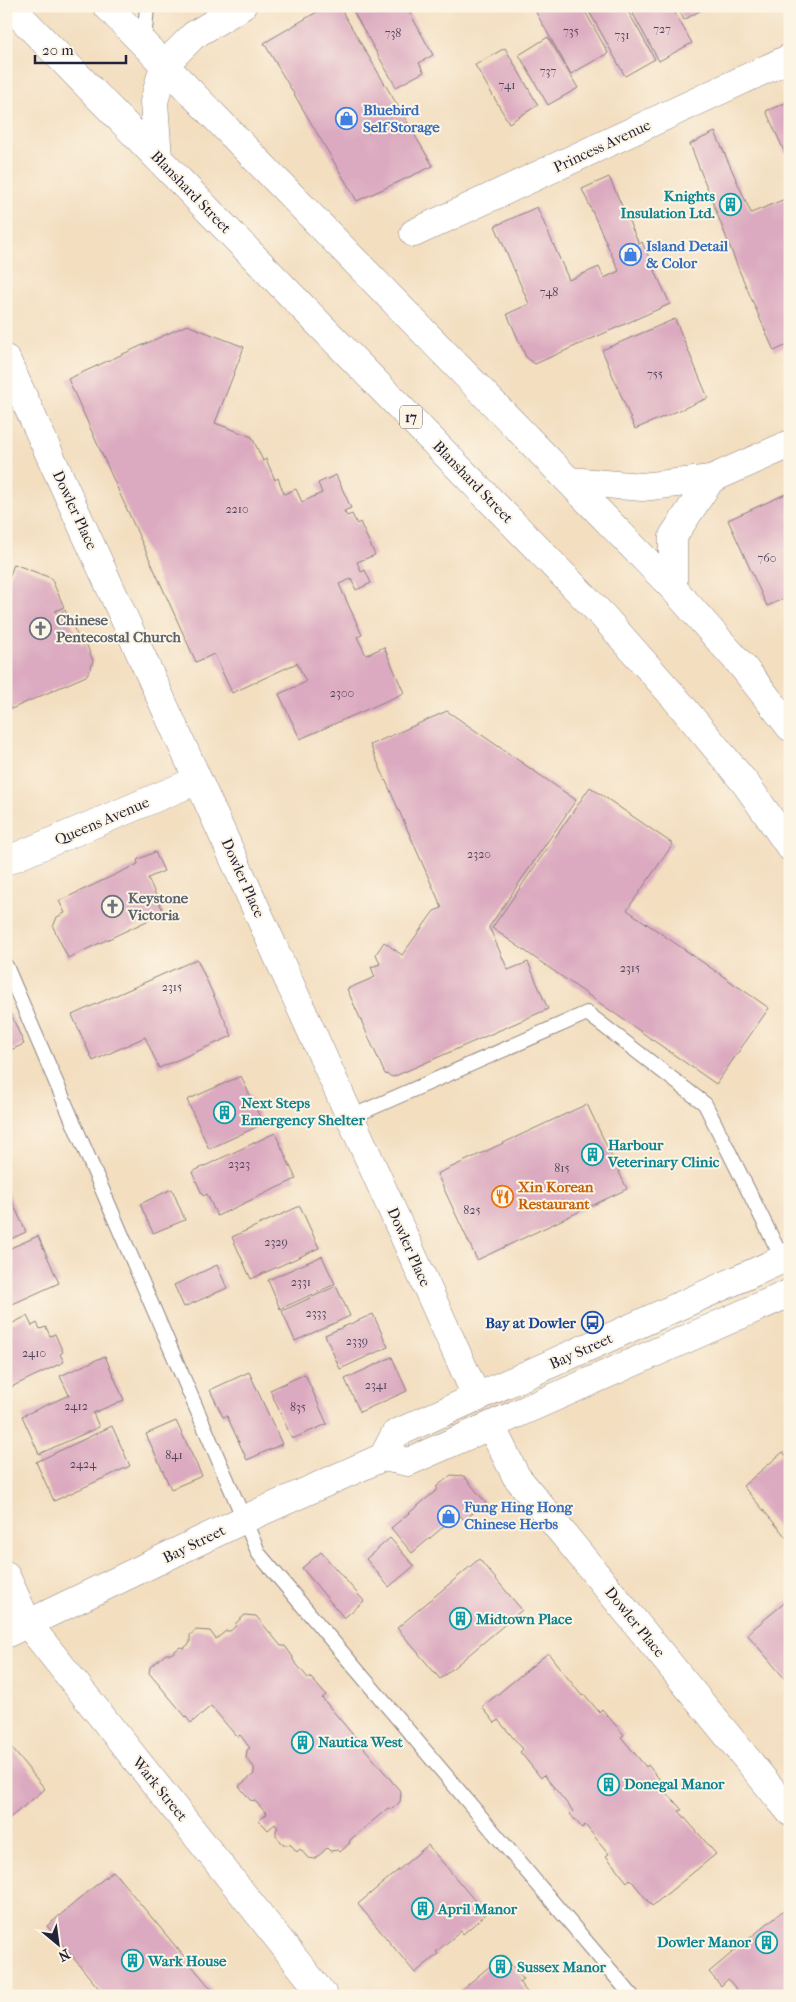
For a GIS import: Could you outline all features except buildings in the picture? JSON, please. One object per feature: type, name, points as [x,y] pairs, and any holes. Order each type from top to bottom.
[{"type":"main road","name":"Blanshard Street","points":[[10,6],[602,616],[675,698],[746,784],[790,847]]},
{"type":"main road","points":[[107,6],[673,588],[743,667],[790,727]]},
{"type":"main road","points":[[158,158],[154,102],[164,65],[194,35],[242,6]]},
{"type":"main road","name":"Princess Avenue","points":[[414,233],[790,58]]},
{"type":"main road","name":"Dowler Place","points":[[6,359],[14,400],[198,780],[477,1398]]},
{"type":"main road","points":[[569,481],[642,487],[711,479],[790,444]]},
{"type":"main road","points":[[673,588],[673,536],[711,479]]},
{"type":"main road","name":"Queens Avenue","points":[[6,862],[198,780]]},
{"type":"main road","name":"Bay Street","points":[[17,1629],[245,1519],[383,1457],[395,1434],[786,1258]]},
{"type":"main road","points":[[383,1457],[408,1462],[790,1293]]},
{"type":"main road","name":"Dowler Place","points":[[491,1426],[516,1476],[790,1812]]},
{"type":"main road","name":"Wark Street","points":[[6,1576],[17,1629],[324,1996]]},
{"type":"lane","points":[[144,43],[147,6]]},
{"type":"lane","points":[[6,966],[259,1554],[632,1996]]},
{"type":"lane","points":[[351,1117],[588,1013],[706,1104],[786,1258]]},
{"type":"place","name":"Bluebird Self Storage","points":[[347,119]]},
{"type":"place","name":"Knights Insulation Ltd.","points":[[731,205]]},
{"type":"place","name":"Island Detail & Color","points":[[630,255]]},
{"type":"place","name":"Chinese Pentecostal Church","points":[[40,629]]},
{"type":"place","name":"Keystone Victoria","points":[[112,907]]},
{"type":"place","name":"Next Steps Emergency Shelter","points":[[225,1112]]},
{"type":"place","name":"Harbour Veterinary Clinic","points":[[592,1154]]},
{"type":"place","name":"Xin Korean Restaurant","points":[[502,1196]]},
{"type":"place","name":"Bay at Dowler","points":[[592,1323]]},
{"type":"place","name":"Fung Hing Hong Chinese Herbs","points":[[448,1516]]},
{"type":"place","name":"Midtown Place","points":[[460,1619]]},
{"type":"place","name":"Nautica West","points":[[302,1742]]},
{"type":"place","name":"Donegal Manor","points":[[608,1784]]},
{"type":"place","name":"April Manor","points":[[422,1909]]},
{"type":"place","name":"Dowler Manor","points":[[767,1942]]},
{"type":"place","name":"Wark House","points":[[132,1961]]},
{"type":"place","name":"Sussex Manor","points":[[501,1967]]}]
